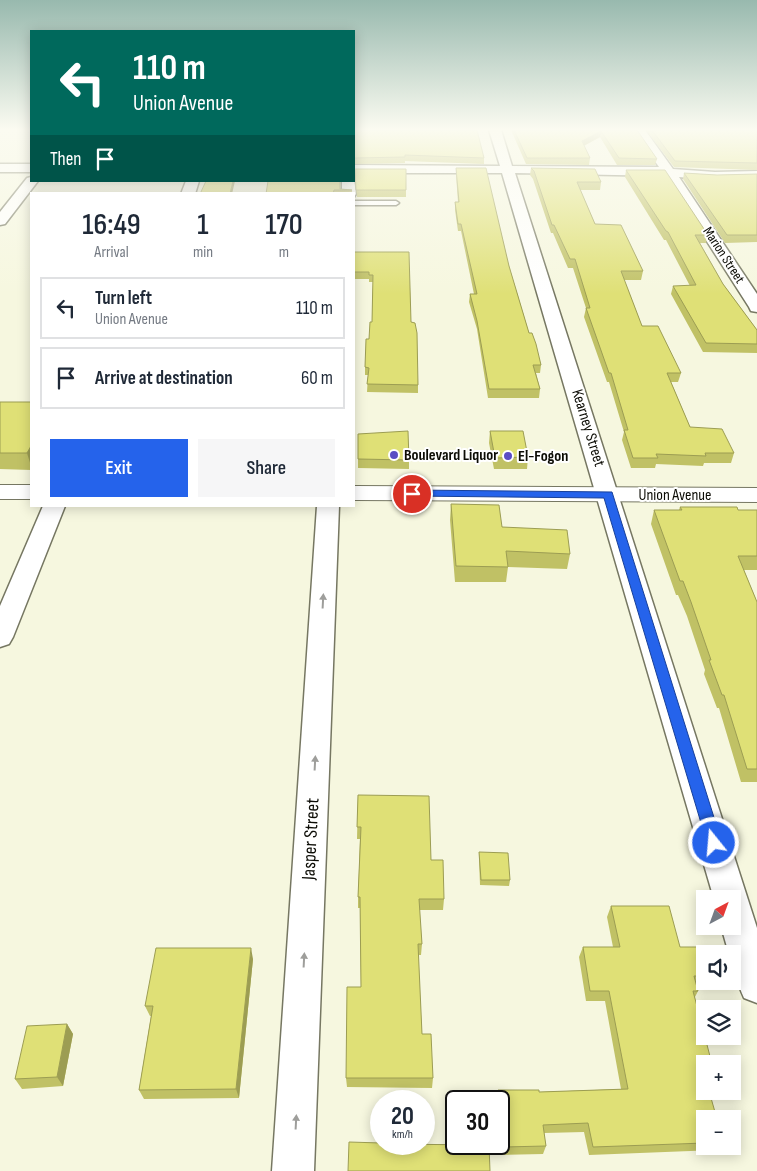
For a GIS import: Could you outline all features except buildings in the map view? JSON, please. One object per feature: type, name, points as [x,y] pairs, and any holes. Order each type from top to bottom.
[{"type":"main road","points":[[0,492],[30,492]]},
{"type":"main road","name":"Union Avenue","points":[[355,493],[757,495]]},
{"type":"street","points":[[0,221],[29,185]]},
{"type":"street","name":"Kearney Street","points":[[512,185],[728,890]]},
{"type":"street","name":"Marion Street","points":[[679,185],[750,285],[757,307]]},
{"type":"street","points":[[0,637],[54,507]]},
{"type":"street","name":"Jasper Street","points":[[293,1171],[328,507]]},
{"type":"street","points":[[741,933],[757,985]]},
{"type":"lane","points":[[355,203],[396,203]]},
{"type":"place","name":"Boulevard Liquor","points":[[394,455]]},
{"type":"place","name":"El-Fogon","points":[[508,456]]},
{"type":"route","points":[[412,494],[608,495],[714,843]]}]
